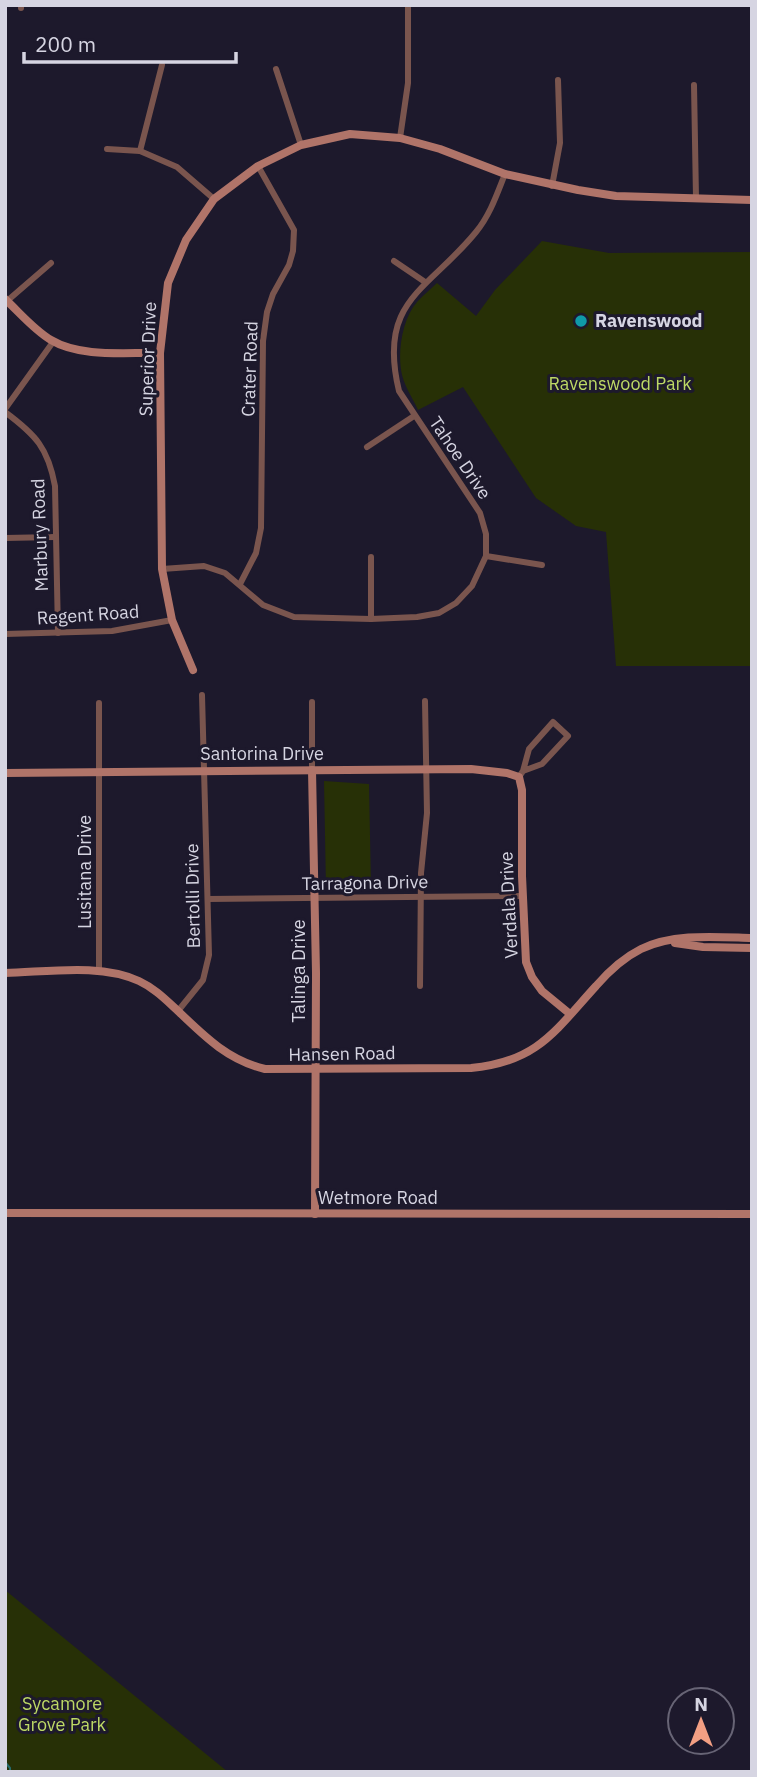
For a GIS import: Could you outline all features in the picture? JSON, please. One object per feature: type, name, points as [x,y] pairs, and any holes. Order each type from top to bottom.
[{"type":"street","points":[[400,138],[408,83],[408,5]]},
{"type":"street","points":[[140,151],[162,65]]},
{"type":"street","points":[[276,69],[301,145]]},
{"type":"street","points":[[552,186],[560,143],[558,80]]},
{"type":"street","points":[[694,85],[696,198]]},
{"type":"street","name":"Superior Drive","points":[[193,670],[172,620],[162,569],[160,353],[168,284],[186,240],[214,200],[258,166],[301,145],[350,134],[400,138],[440,149],[505,174],[552,186],[617,196],[752,200]]},
{"type":"street","points":[[107,149],[140,151],[177,167],[214,200]]},
{"type":"street","name":"Crater Road","points":[[240,584],[256,553],[261,528],[262,345],[267,312],[273,294],[289,265],[294,230],[258,166]]},
{"type":"street","name":"Tahoe Drive","points":[[486,556],[486,534],[480,513],[399,391],[394,370],[393,345],[407,305],[425,282],[474,234],[485,219],[505,174]]},
{"type":"street","points":[[394,261],[425,282]]},
{"type":"street","points":[[51,263],[6,300],[34,328],[53,342],[80,350],[160,353]]},
{"type":"street","points":[[5,411],[53,342]]},
{"type":"street","name":"Marbury Road","points":[[5,411],[43,446],[51,464],[55,486],[58,633]]},
{"type":"street","points":[[368,447],[414,415]]},
{"type":"street","points":[[5,538],[55,537]]},
{"type":"street","points":[[162,569],[204,566],[225,573],[263,605],[295,617],[370,619],[439,613],[456,603],[472,586],[486,556],[542,565]]},
{"type":"street","points":[[370,619],[371,557]]},
{"type":"street","name":"Regent Road","points":[[5,634],[112,631],[172,620]]},
{"type":"street","name":"Bertolli Drive","points":[[178,1011],[200,986],[209,955],[202,695]]},
{"type":"street","points":[[420,986],[421,873],[427,813],[425,701]]},
{"type":"street","points":[[312,702],[312,769]]},
{"type":"street","name":"Lusitana Drive","points":[[99,703],[99,971]]},
{"type":"street","points":[[553,722],[568,736],[541,764],[521,774],[529,749],[553,722]]},
{"type":"street","name":"Talinga Drive","points":[[312,769],[315,1214]]},
{"type":"street","name":"Santorina Drive","points":[[5,773],[471,769],[521,774]]},
{"type":"street","name":"Verdala Drive","points":[[521,774],[522,895],[529,969],[542,991],[570,1014]]},
{"type":"street","name":"Tarragona Drive","points":[[208,899],[522,895]]},
{"type":"street","name":"Hansen Road","points":[[5,972],[106,971],[141,982],[152,988],[213,1045],[247,1065],[265,1069],[492,1066],[516,1059],[538,1047],[618,963],[644,947],[703,937],[752,938]]},
{"type":"street","name":"Hansen Road","points":[[665,942],[703,947],[752,948]]},
{"type":"street","name":"Wetmore Road","points":[[5,1213],[752,1214]]},
{"type":"green space","name":"Ravenswood Park","points":[[542,241],[609,253],[752,252],[752,666],[616,666],[606,532],[576,526],[536,498],[463,387],[418,410],[409,393],[402,375],[401,347],[404,327],[417,302],[437,283],[476,316],[495,290]]},
{"type":"green space","points":[[324,781],[369,784],[371,888],[326,888]]},
{"type":"green space","name":"Sycamore Grove Park","points":[[5,1590],[228,1772],[5,1772]]},
{"type":"waterway","points":[[5,1762],[10,1772]]},
{"type":"place","name":"Ravenswood","points":[[581,321]]}]
